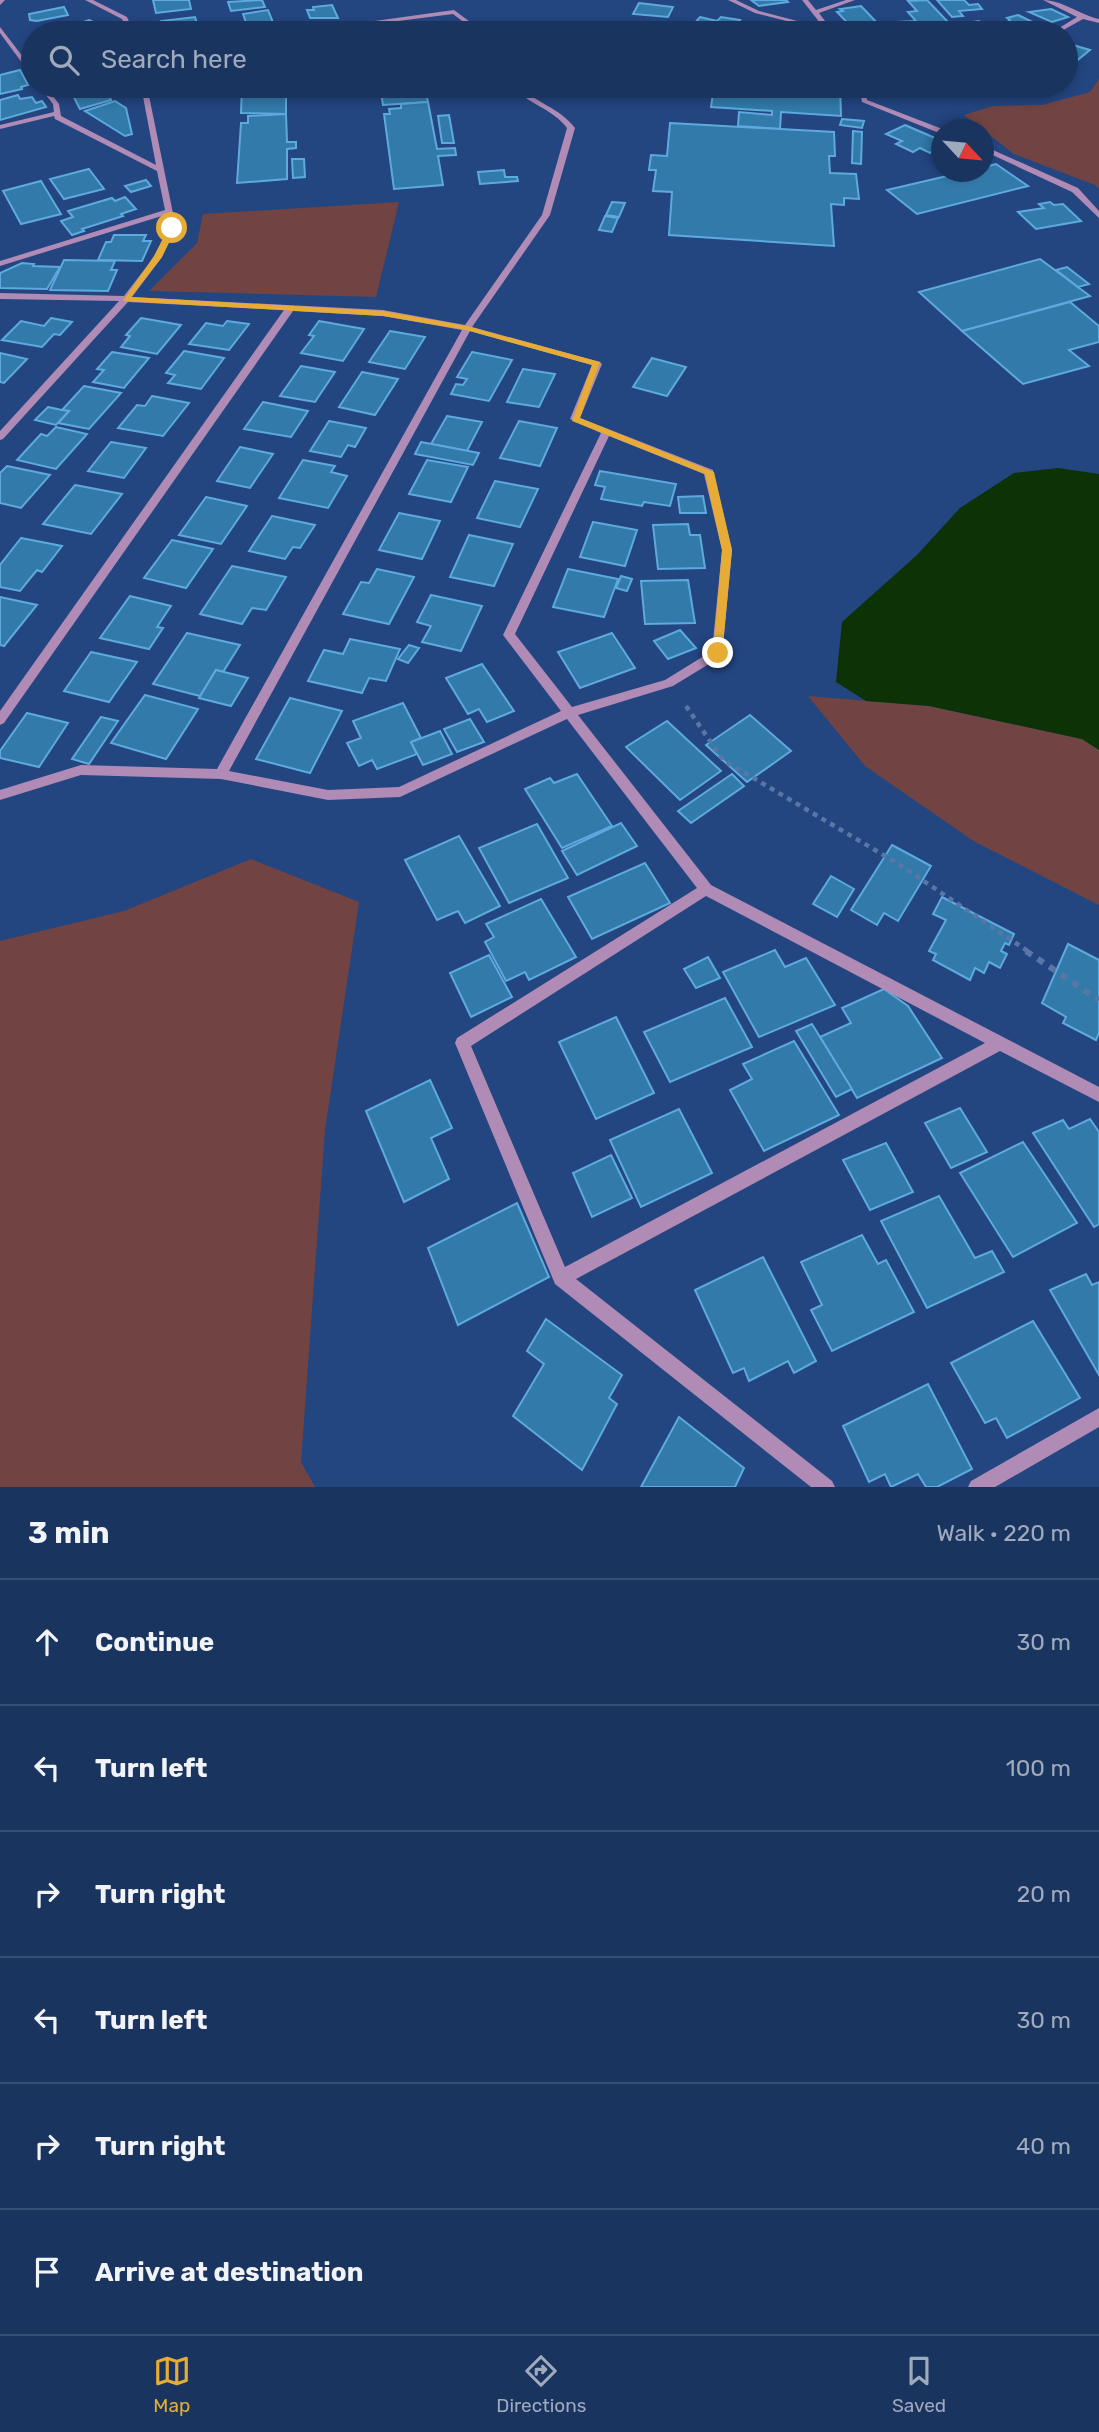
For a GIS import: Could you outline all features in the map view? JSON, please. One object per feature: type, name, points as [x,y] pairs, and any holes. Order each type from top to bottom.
[{"type":"street","points":[[88,0],[126,21]]},
{"type":"street","points":[[731,0],[757,12],[789,21]]},
{"type":"street","points":[[805,0],[823,21]]},
{"type":"street","points":[[817,12],[852,0]]},
{"type":"street","points":[[1046,0],[1082,17],[1099,21]]},
{"type":"street","points":[[384,21],[454,12],[466,21]]},
{"type":"street","points":[[1075,21],[1082,17]]},
{"type":"street","points":[[0,29],[21,58]]},
{"type":"street","points":[[51,98],[58,117],[160,170]]},
{"type":"street","points":[[0,437],[126,299],[158,257],[172,228],[146,98]]},
{"type":"street","points":[[221,774],[467,328],[546,215],[571,128],[564,117],[526,98]]},
{"type":"street","points":[[864,98],[864,101],[931,127]]},
{"type":"street","points":[[0,127],[57,113]]},
{"type":"street","points":[[994,153],[1075,190],[1099,216]]},
{"type":"street","points":[[0,264],[170,211]]},
{"type":"street","points":[[0,296],[126,299],[383,313],[467,328],[597,364],[575,419],[709,472],[727,550],[718,653],[669,682],[570,712],[400,792],[328,795],[221,774],[81,770],[0,795]]},
{"type":"street","points":[[0,720],[290,307]]},
{"type":"street","points":[[606,432],[509,635],[706,889],[1099,1096]]},
{"type":"street","points":[[706,889],[462,1043],[561,1278],[825,1487]]},
{"type":"street","points":[[561,1278],[1000,1043]]},
{"type":"street","points":[[977,1487],[1099,1417]]},
{"type":"path","points":[[669,682],[723,760],[897,863],[1099,1000]]},
{"type":"shaded area","points":[[1099,79],[1099,189],[1095,185],[1014,154],[994,138],[994,119],[969,119],[964,115],[993,106],[1042,105],[1078,98],[1078,95],[1090,92]]},
{"type":"shaded area","points":[[399,202],[376,297],[149,291],[197,243],[203,214]]},
{"type":"shaded area","points":[[1058,468],[1099,474],[1099,750],[1082,739],[929,706],[866,701],[836,682],[842,622],[917,555],[960,508],[1014,473]]},
{"type":"shaded area","points":[[808,696],[929,706],[1082,739],[1099,750],[1099,905],[975,842],[865,766]]},
{"type":"shaded area","points":[[251,859],[359,902],[325,1130],[301,1462],[315,1487],[0,1487],[0,941],[124,911]]},
{"type":"building","points":[[153,0],[189,0],[191,9],[156,13]]},
{"type":"building","points":[[262,0],[265,7],[231,11],[228,2]]},
{"type":"building","points":[[751,0],[786,0],[788,2],[759,6]]},
{"type":"building","points":[[927,0],[947,21],[916,21],[908,12],[917,11],[908,1]]},
{"type":"building","points":[[937,0],[964,0],[969,5],[978,4],[982,9],[959,11],[963,16],[952,17]]},
{"type":"building","points":[[639,3],[673,7],[668,17],[633,14]]},
{"type":"building","points":[[332,5],[338,18],[310,18],[307,10]]},
{"type":"building","points":[[861,6],[875,21],[846,21],[837,12],[843,11],[840,9]]},
{"type":"building","points":[[64,7],[68,15],[30,20],[29,14]]},
{"type":"building","points":[[1051,9],[1068,17],[1050,21],[1029,12]]},
{"type":"building","points":[[268,10],[272,21],[246,21],[243,14]]},
{"type":"building","points":[[1018,15],[1031,21],[1009,21],[1007,18]]},
{"type":"building","points":[[195,17],[196,21],[161,21]]},
{"type":"building","points":[[700,17],[717,21],[696,21]]},
{"type":"building","points":[[721,17],[739,21],[717,21]]},
{"type":"building","points":[[1078,46],[1090,50],[1078,60]]},
{"type":"building","points":[[20,70],[21,89],[0,94],[0,75]]},
{"type":"building","points":[[18,95],[20,99],[33,98],[36,103],[42,101],[46,107],[0,120],[0,100]]},
{"type":"building","points":[[74,98],[111,100],[80,109]]},
{"type":"building","points":[[242,98],[286,98],[286,114],[241,113]]},
{"type":"building","points":[[382,98],[427,98],[428,102],[383,105]]},
{"type":"building","points":[[712,98],[840,98],[841,116],[781,112],[780,129],[738,126],[739,112],[772,115],[772,111],[711,107]]},
{"type":"building","points":[[115,101],[126,108],[132,134],[125,136],[85,111]]},
{"type":"building","points":[[428,102],[437,149],[455,148],[456,155],[438,156],[443,185],[394,189],[384,114],[390,114],[389,109],[401,108],[401,104]]},
{"type":"building","points":[[286,114],[287,142],[296,142],[296,148],[287,149],[287,179],[237,183],[241,123],[248,123],[248,116]]},
{"type":"building","points":[[449,115],[454,143],[442,143],[438,116]]},
{"type":"building","points":[[842,119],[864,121],[862,128],[840,125]]},
{"type":"building","points":[[670,123],[834,132],[835,156],[829,156],[830,173],[856,174],[859,199],[844,198],[844,205],[831,204],[834,246],[669,235],[672,192],[653,191],[656,170],[649,170],[651,155],[667,156]]},
{"type":"building","points":[[905,125],[931,136],[931,152],[920,148],[913,152],[896,144],[902,141],[886,134]]},
{"type":"building","points":[[853,131],[862,132],[861,164],[852,163]]},
{"type":"building","points":[[292,159],[304,159],[305,177],[293,178]]},
{"type":"building","points":[[994,164],[1028,186],[917,214],[887,190],[931,180],[931,182],[994,182]]},
{"type":"building","points":[[89,169],[104,189],[64,199],[50,179]]},
{"type":"building","points":[[504,170],[505,177],[517,177],[518,181],[480,184],[478,172]]},
{"type":"building","points":[[146,180],[151,186],[131,192],[125,186]]},
{"type":"building","points":[[41,181],[61,214],[21,224],[3,191]]},
{"type":"building","points":[[125,197],[136,209],[82,229],[84,231],[72,235],[61,221],[73,217],[68,211],[112,198],[115,201]]},
{"type":"building","points":[[612,202],[625,203],[619,217],[606,215]]},
{"type":"building","points":[[1050,202],[1054,205],[1063,204],[1081,221],[1036,229],[1018,212],[1044,208],[1039,204]]},
{"type":"building","points":[[605,216],[618,218],[612,232],[599,230]]},
{"type":"building","points":[[114,235],[146,235],[143,241],[151,241],[142,261],[98,260],[106,242],[111,242]]},
{"type":"building","points":[[1040,259],[1090,296],[962,331],[919,292]]},
{"type":"building","points":[[64,260],[115,261],[111,270],[117,270],[108,291],[50,290]]},
{"type":"building","points":[[22,263],[60,267],[47,289],[0,288],[0,273]]},
{"type":"building","points":[[1067,267],[1089,284],[1078,287],[1056,270]]},
{"type":"building","points":[[1070,302],[1099,326],[1099,342],[1069,350],[1089,366],[1023,384],[962,331]]},
{"type":"building","points":[[51,318],[72,322],[60,335],[54,334],[42,347],[2,340],[21,321],[44,326]]},
{"type":"building","points":[[141,318],[181,325],[157,354],[121,347],[130,336],[126,335]]},
{"type":"building","points":[[227,321],[249,324],[229,350],[189,344],[206,323],[223,326]]},
{"type":"building","points":[[319,321],[364,329],[343,361],[301,353],[314,336],[309,335]]},
{"type":"building","points":[[390,331],[425,337],[405,369],[369,362]]},
{"type":"building","points":[[184,351],[224,358],[201,389],[168,383],[175,375],[166,373]]},
{"type":"building","points":[[112,352],[149,358],[124,388],[93,382],[104,370],[97,369]]},
{"type":"building","points":[[472,352],[512,360],[489,401],[451,394],[456,384],[463,385],[467,379],[457,377]]},
{"type":"building","points":[[0,353],[27,359],[4,383],[0,382]]},
{"type":"building","points":[[652,358],[686,367],[667,396],[633,387]]},
{"type":"building","points":[[301,366],[335,372],[315,402],[280,396]]},
{"type":"building","points":[[523,369],[555,374],[539,407],[507,402]]},
{"type":"building","points":[[362,372],[398,379],[375,415],[339,407]]},
{"type":"building","points":[[84,386],[121,393],[89,429],[58,423],[69,411],[62,410]]},
{"type":"building","points":[[152,396],[189,403],[163,436],[118,428],[137,405],[145,406]]},
{"type":"building","points":[[263,402],[308,411],[291,437],[244,429]]},
{"type":"building","points":[[48,407],[69,411],[56,425],[35,420]]},
{"type":"building","points":[[447,416],[482,422],[467,451],[431,444]]},
{"type":"building","points":[[329,421],[366,428],[355,447],[348,445],[341,457],[310,451]]},
{"type":"building","points":[[519,421],[557,428],[540,466],[500,458]]},
{"type":"building","points":[[56,427],[87,434],[56,469],[17,460],[41,434],[47,436]]},
{"type":"building","points":[[111,442],[146,448],[124,478],[88,471]]},
{"type":"building","points":[[421,442],[479,453],[473,465],[415,454]]},
{"type":"building","points":[[240,447],[273,454],[250,488],[217,481]]},
{"type":"building","points":[[303,460],[335,466],[331,472],[347,476],[328,508],[279,498]]},
{"type":"building","points":[[427,460],[468,467],[451,502],[409,494]]},
{"type":"building","points":[[7,466],[50,475],[21,508],[0,503],[0,473]]},
{"type":"building","points":[[600,471],[676,484],[670,506],[644,502],[642,506],[601,499],[605,487],[595,485]]},
{"type":"building","points":[[495,481],[538,489],[520,527],[477,518]]},
{"type":"building","points":[[75,485],[122,494],[91,534],[43,524]]},
{"type":"building","points":[[703,496],[706,513],[680,513],[678,497]]},
{"type":"building","points":[[206,497],[247,506],[221,544],[179,535]]},
{"type":"building","points":[[399,513],[440,521],[422,559],[379,550]]},
{"type":"building","points":[[272,516],[315,525],[300,548],[293,547],[285,559],[249,551]]},
{"type":"building","points":[[593,522],[637,530],[625,566],[580,557]]},
{"type":"building","points":[[688,524],[690,535],[700,535],[705,568],[658,569],[653,525]]},
{"type":"building","points":[[469,535],[513,544],[494,586],[450,577]]},
{"type":"building","points":[[21,538],[62,546],[42,572],[37,570],[20,591],[0,587],[0,565]]},
{"type":"building","points":[[172,540],[213,549],[186,588],[144,578]]},
{"type":"building","points":[[232,566],[286,577],[266,610],[252,608],[242,624],[200,614]]},
{"type":"building","points":[[377,569],[414,577],[389,624],[343,614],[361,582],[369,583]]},
{"type":"building","points":[[568,569],[618,579],[604,617],[553,607]]},
{"type":"building","points":[[621,576],[632,579],[627,591],[616,588]]},
{"type":"building","points":[[688,580],[695,623],[645,624],[641,581]]},
{"type":"building","points":[[431,595],[482,606],[461,651],[422,642],[431,626],[417,622]]},
{"type":"building","points":[[130,596],[171,606],[157,627],[163,628],[149,649],[100,638]]},
{"type":"building","points":[[0,597],[37,605],[4,646],[0,645]]},
{"type":"building","points":[[680,630],[696,648],[668,659],[654,641]]},
{"type":"building","points":[[187,633],[240,645],[223,672],[216,670],[200,696],[153,684]]},
{"type":"building","points":[[612,633],[635,668],[580,688],[558,652]]},
{"type":"building","points":[[350,639],[400,649],[386,681],[369,678],[362,693],[308,681],[324,650],[343,654]]},
{"type":"building","points":[[409,645],[419,648],[408,663],[398,659]]},
{"type":"building","points":[[91,652],[137,662],[109,702],[64,691]]},
{"type":"building","points":[[482,664],[514,711],[487,722],[479,709],[468,714],[446,678]]},
{"type":"building","points":[[216,670],[248,678],[231,706],[199,698]]},
{"type":"building","points":[[145,695],[198,709],[166,759],[111,743]]},
{"type":"building","points":[[290,698],[342,711],[310,773],[256,759]]},
{"type":"building","points":[[403,703],[421,738],[411,742],[417,754],[377,769],[372,760],[359,766],[347,743],[361,738],[353,721]]},
{"type":"building","points":[[27,713],[68,723],[39,767],[0,758],[0,751]]},
{"type":"building","points":[[750,715],[791,751],[747,782],[706,745]]},
{"type":"building","points":[[101,717],[118,721],[89,764],[72,759]]},
{"type":"building","points":[[470,719],[484,742],[457,752],[444,729]]},
{"type":"building","points":[[667,721],[721,771],[680,800],[626,747]]},
{"type":"building","points":[[440,731],[452,754],[423,765],[411,742]]},
{"type":"building","points":[[577,774],[612,826],[562,848],[525,789],[550,778],[554,783]]},
{"type":"building","points":[[732,774],[744,786],[691,823],[678,811]]},
{"type":"building","points":[[621,823],[637,846],[577,875],[562,851]]},
{"type":"building","points":[[537,824],[568,878],[509,903],[479,848]]},
{"type":"building","points":[[459,836],[500,906],[465,923],[458,911],[437,920],[405,860]]},
{"type":"building","points":[[892,845],[931,866],[898,921],[884,913],[877,925],[851,910]]},
{"type":"building","points":[[645,863],[670,903],[592,939],[568,897]]},
{"type":"building","points":[[831,876],[854,889],[837,917],[813,904]]},
{"type":"building","points":[[942,897],[1014,934],[1009,945],[1005,943],[1001,951],[1007,954],[1000,968],[989,962],[984,973],[975,968],[970,980],[933,960],[936,954],[929,951],[946,920],[933,914]]},
{"type":"building","points":[[541,899],[576,957],[529,980],[525,972],[506,981],[485,942],[494,937],[486,924]]},
{"type":"building","points":[[1068,944],[1099,960],[1099,1033],[1096,1040],[1063,1023],[1066,1017],[1042,1003]]},
{"type":"building","points":[[775,950],[785,967],[806,958],[835,1005],[759,1037],[723,972]]},
{"type":"building","points":[[489,955],[512,997],[471,1017],[450,973]]},
{"type":"building","points":[[708,957],[720,978],[696,988],[684,969]]},
{"type":"building","points":[[884,989],[908,1006],[942,1058],[857,1098],[820,1037],[851,1023],[842,1008]]},
{"type":"building","points":[[725,998],[752,1047],[670,1082],[644,1032]]},
{"type":"building","points":[[616,1017],[654,1093],[596,1119],[559,1042]]},
{"type":"building","points":[[812,1024],[852,1089],[836,1097],[796,1031]]},
{"type":"building","points":[[794,1041],[839,1115],[764,1151],[730,1090],[752,1079],[743,1064]]},
{"type":"building","points":[[430,1080],[452,1128],[431,1138],[449,1179],[404,1202],[366,1111]]},
{"type":"building","points":[[960,1108],[987,1152],[951,1168],[925,1123]]},
{"type":"building","points":[[679,1109],[712,1173],[641,1207],[610,1140]]},
{"type":"building","points":[[1090,1119],[1099,1132],[1099,1224],[1094,1227],[1033,1133],[1063,1120],[1069,1129]]},
{"type":"building","points":[[1023,1142],[1077,1223],[1013,1257],[960,1173]]},
{"type":"building","points":[[886,1143],[913,1192],[870,1210],[843,1160]]},
{"type":"building","points":[[611,1155],[632,1198],[592,1217],[573,1173]]},
{"type":"building","points":[[939,1196],[975,1258],[992,1251],[1004,1272],[927,1308],[881,1221]]},
{"type":"building","points":[[517,1203],[549,1277],[458,1325],[428,1248]]},
{"type":"building","points":[[862,1235],[878,1264],[886,1260],[914,1312],[832,1351],[811,1310],[822,1305],[801,1262]]},
{"type":"building","points":[[763,1257],[816,1361],[794,1373],[788,1361],[749,1381],[744,1368],[733,1373],[695,1290]]},
{"type":"building","points":[[1086,1274],[1092,1285],[1099,1282],[1099,1375],[1050,1290]]},
{"type":"building","points":[[546,1319],[622,1375],[609,1398],[617,1404],[582,1470],[513,1416],[544,1364],[527,1351]]},
{"type":"building","points":[[1033,1321],[1080,1398],[1007,1438],[996,1418],[985,1423],[951,1363]]},
{"type":"building","points":[[928,1384],[972,1469],[937,1487],[926,1487],[918,1474],[891,1487],[885,1474],[869,1482],[843,1426]]},
{"type":"building","points":[[679,1417],[744,1468],[735,1487],[641,1487]]},
{"type":"route","points":[[172,228],[158,257],[126,299],[383,313],[467,328],[597,364],[575,419],[709,472],[727,550],[718,653]]}]
